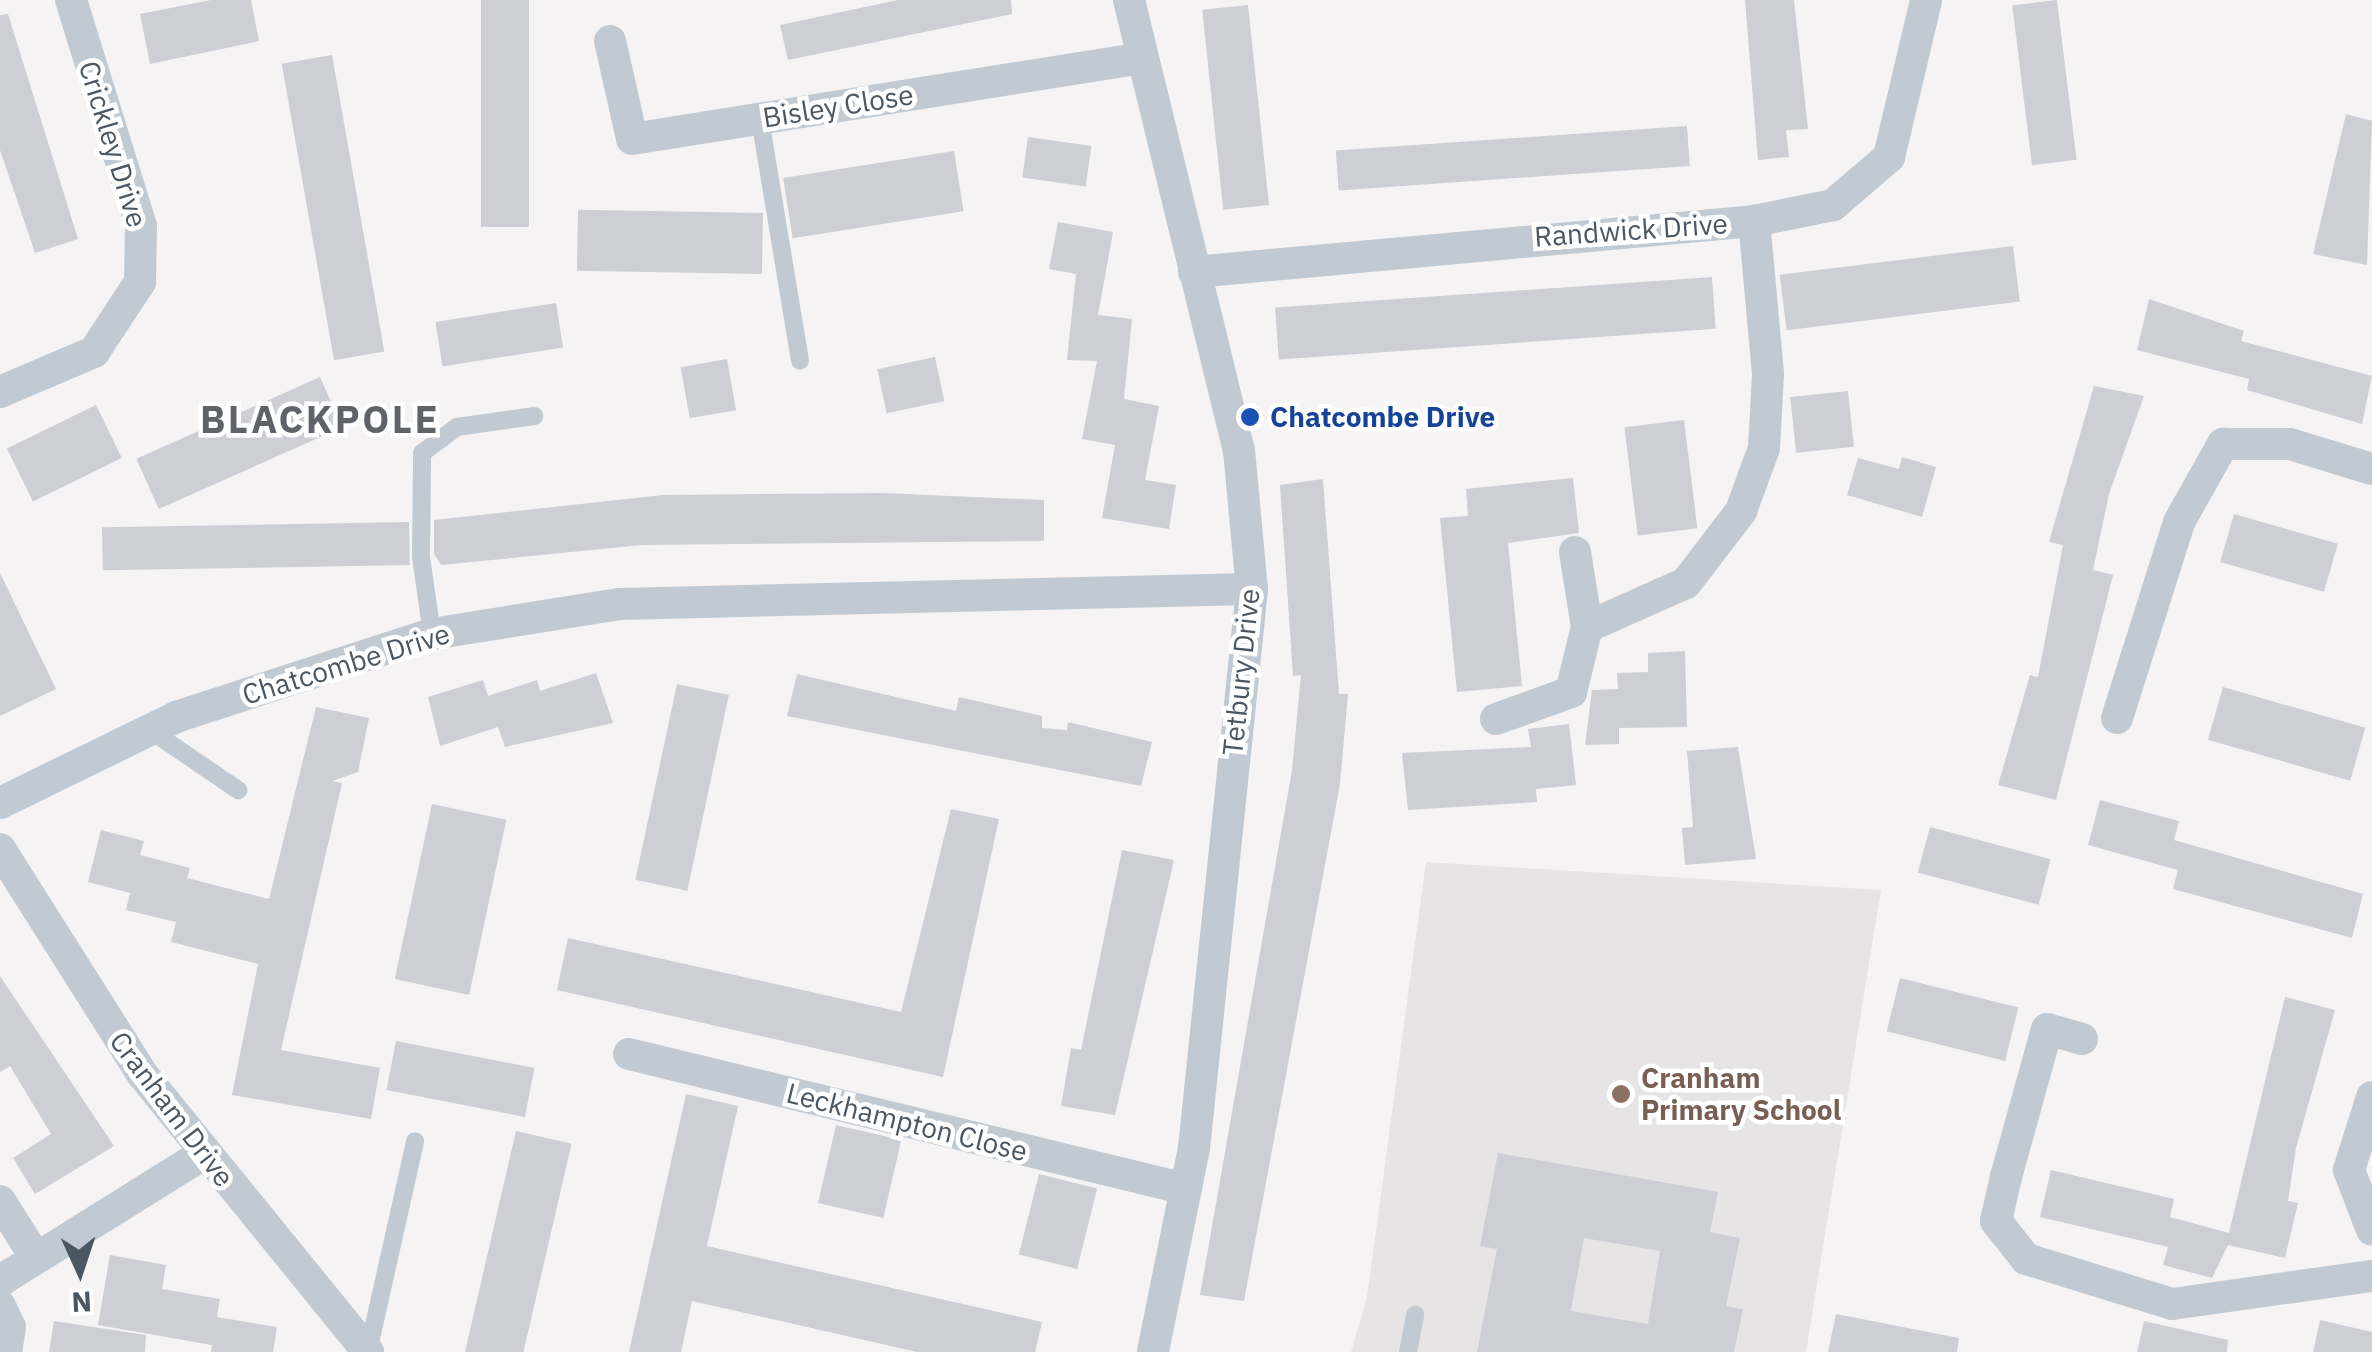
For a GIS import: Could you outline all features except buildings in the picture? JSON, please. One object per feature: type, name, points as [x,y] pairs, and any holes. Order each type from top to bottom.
[{"type":"street","name":"Crickley Drive","points":[[0,392],[94,352],[140,282],[141,226],[71,0]]},
{"type":"street","name":"Tetbury Drive","points":[[1129,0],[1239,450],[1252,588],[1186,1190],[1153,1352]]},
{"type":"street","name":"Randwick Drive","points":[[1194,272],[1754,220],[1833,205],[1889,156],[1926,0]]},
{"type":"street","name":"Bisley Close","points":[[610,41],[632,140],[1143,58]]},
{"type":"street","points":[[1587,628],[1686,583],[1741,512],[1764,448],[1768,374],[1754,220]]},
{"type":"street","points":[[2117,718],[2179,522],[2223,444],[2290,444],[2372,469]]},
{"type":"street","points":[[1496,720],[1572,692],[1587,628],[1575,552]]},
{"type":"street","name":"Chatcombe Drive","points":[[0,803],[150,730],[432,634],[618,604],[1252,588]]},
{"type":"street","name":"Cranham Drive","points":[[0,849],[203,1154],[368,1352]]},
{"type":"street","points":[[2082,1039],[2047,1029],[2006,1177],[1996,1221],[2026,1259],[2172,1304],[2372,1276]]},
{"type":"street","name":"Leckhampton Close","points":[[629,1054],[1186,1190]]},
{"type":"street","points":[[2372,1097],[2348,1170],[2372,1230]]},
{"type":"street","points":[[0,1281],[203,1154]]},
{"type":"street","points":[[0,1200],[36,1258]]},
{"type":"street","points":[[0,1306],[10,1327],[6,1352]]},
{"type":"lane","points":[[760,119],[800,362]]},
{"type":"lane","points":[[432,634],[421,557],[422,453],[457,427],[534,416]]},
{"type":"lane","points":[[150,730],[238,790]]},
{"type":"lane","points":[[368,1352],[415,1141]]},
{"type":"lane","points":[[1408,1352],[1416,1315]]},
{"type":"shaded area","name":"Cranham Primary School","points":[[1426,862],[1881,890],[1806,1352],[1351,1352],[1367,1297]]},
{"type":"place","name":"Chatcombe Drive","points":[[1250,417]]},
{"type":"place","name":"Cranham Primary School","points":[[1621,1094]]},
{"type":"district","name":"BLACKPOLE","points":[[320,419]]}]
